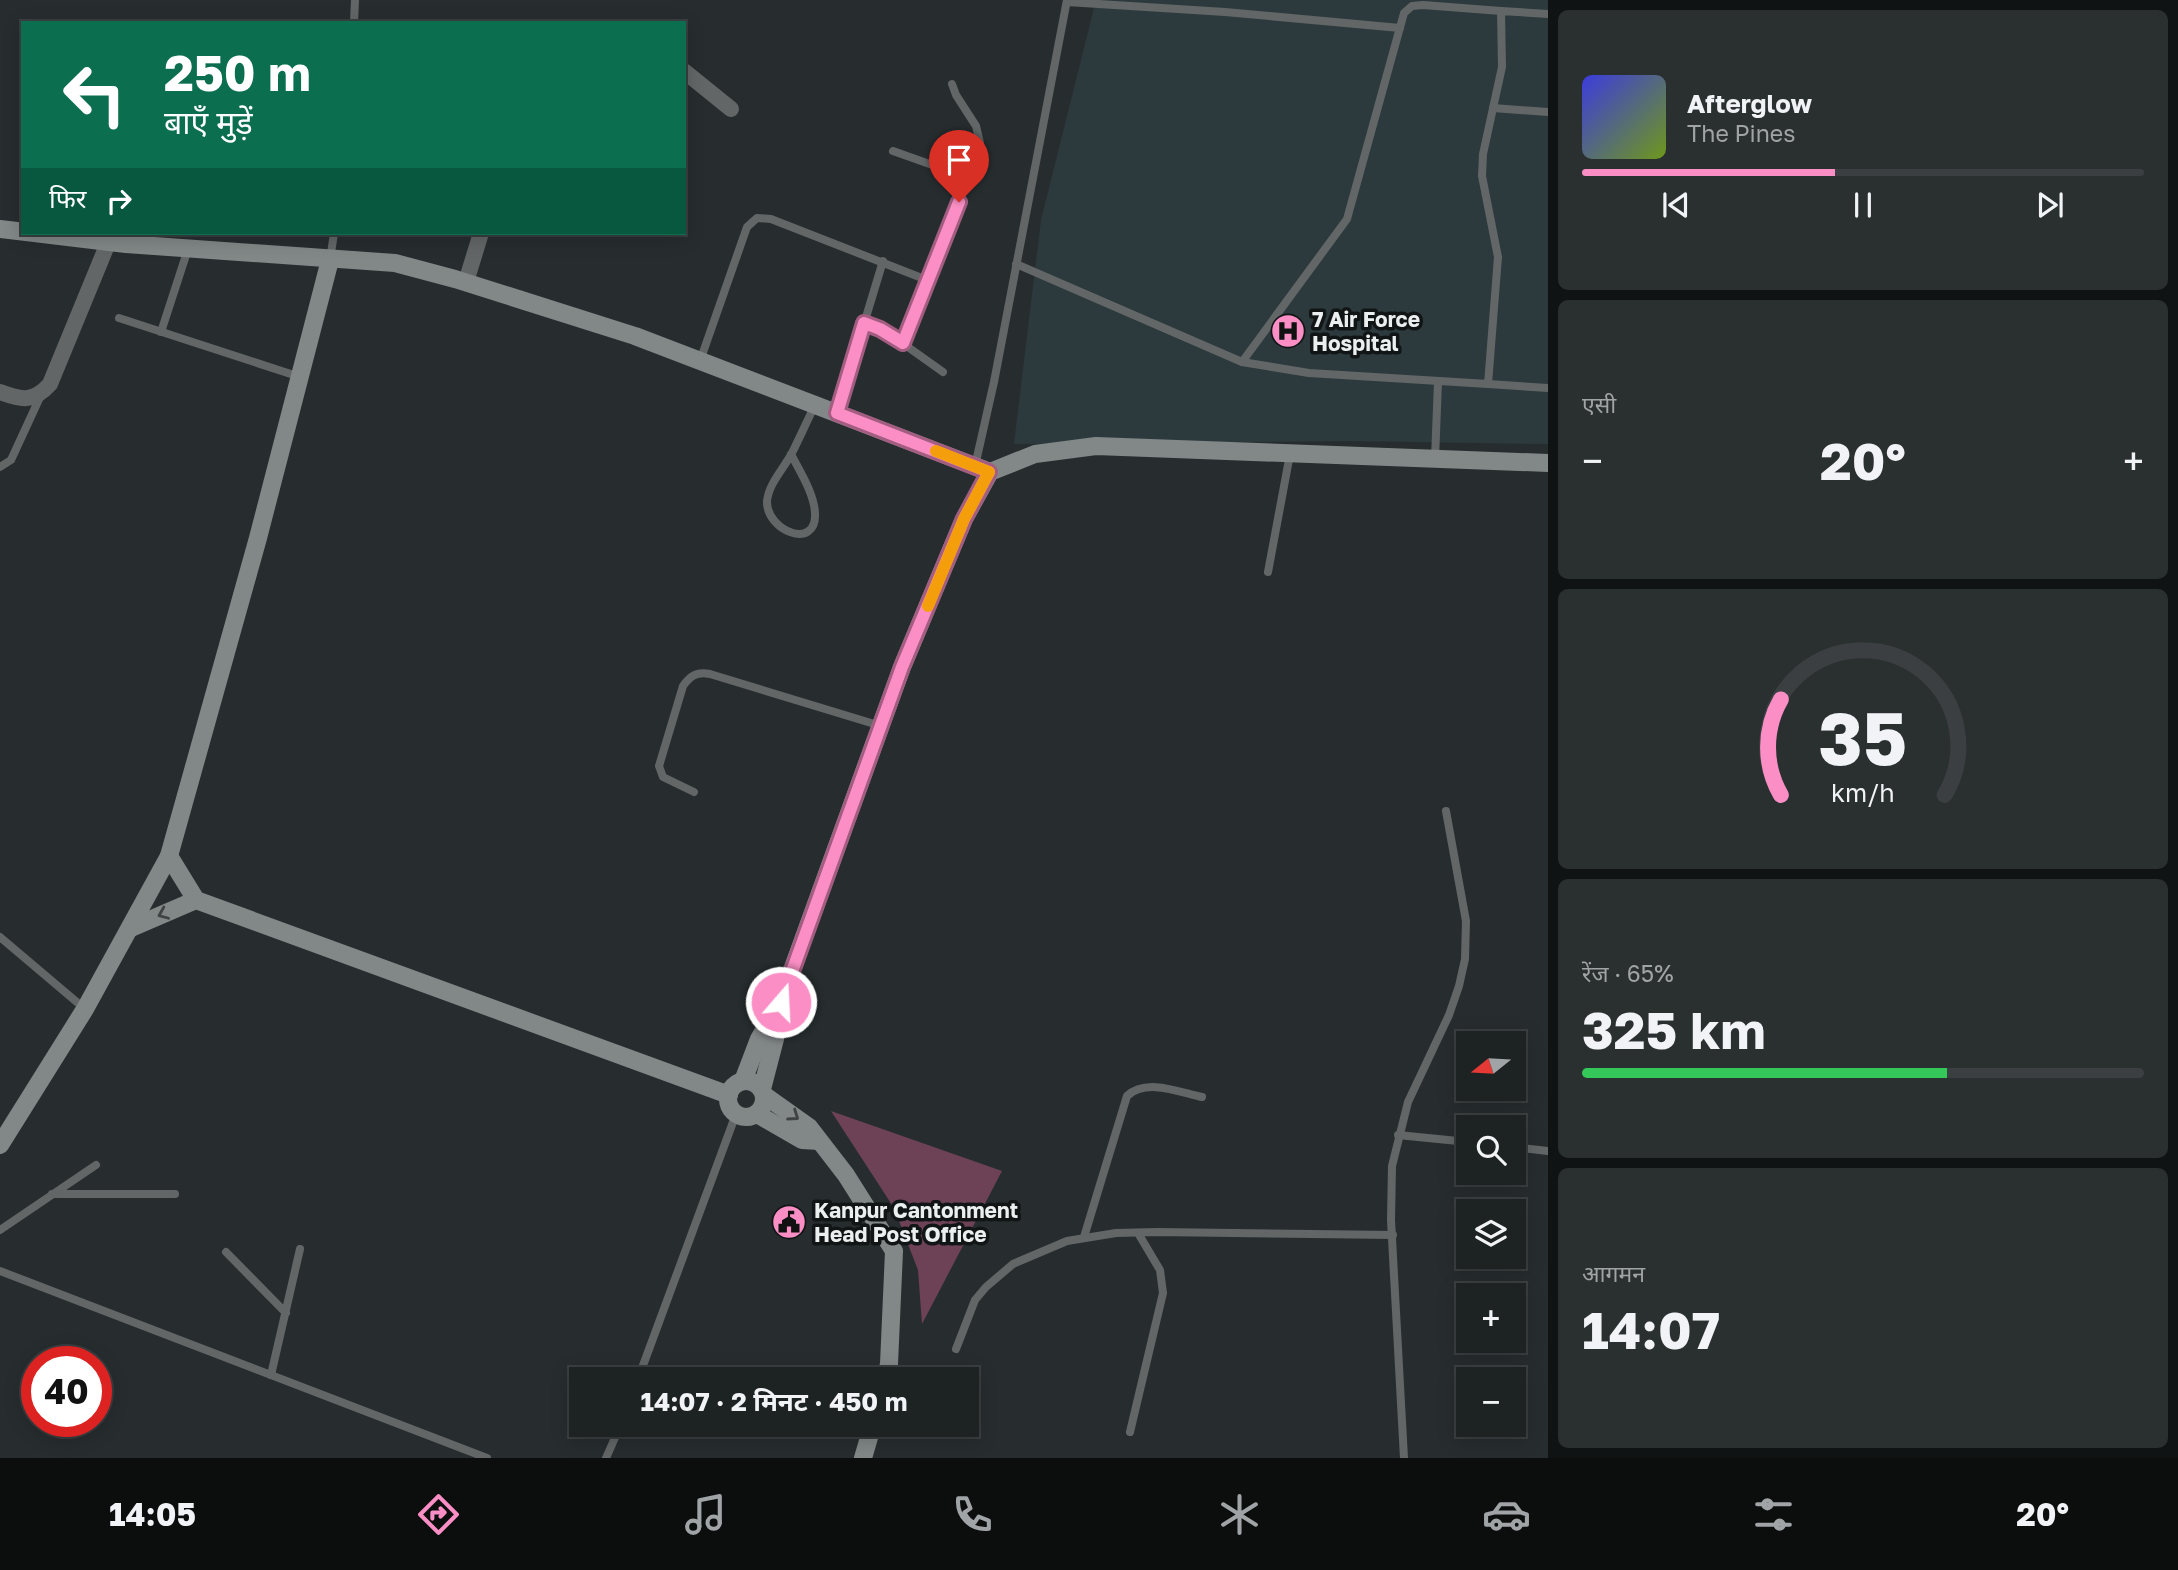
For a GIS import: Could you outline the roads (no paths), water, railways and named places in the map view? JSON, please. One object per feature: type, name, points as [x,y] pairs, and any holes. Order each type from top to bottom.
[{"type":"street","points":[[686,73],[731,109]]},
{"type":"street","points":[[0,229],[21,232]]},
{"type":"street","points":[[46,235],[107,243],[395,263],[466,282],[635,336],[982,469],[1035,454],[1096,446],[1548,463]]},
{"type":"street","points":[[466,282],[480,235]]},
{"type":"street","points":[[0,392],[18,399],[41,395],[50,384],[107,243]]},
{"type":"street","points":[[0,1145],[85,1009],[169,856],[258,538],[331,260]]},
{"type":"street","points":[[743,1081],[759,1039],[781,1002],[902,667],[982,469]]},
{"type":"street","points":[[169,856],[196,900],[729,1096]]},
{"type":"street","points":[[131,928],[196,900]]},
{"type":"street","points":[[781,1002],[763,1092],[764,1102],[757,1114],[750,1117],[736,1114],[731,1109],[729,1096],[736,1084],[750,1081],[763,1092],[809,1127],[846,1175],[894,1251],[888,1367]]},
{"type":"street","points":[[757,1114],[802,1140],[819,1141]]},
{"type":"street","points":[[863,1458],[869,1437]]},
{"type":"lane","points":[[354,21],[355,0]]},
{"type":"lane","points":[[982,469],[994,382],[1067,1],[1400,28]]},
{"type":"lane","points":[[1242,362],[1347,219],[1404,12],[1412,6],[1442,3],[1548,14]]},
{"type":"lane","points":[[1488,384],[1498,257],[1482,176],[1502,67],[1501,11]]},
{"type":"lane","points":[[903,343],[977,156],[979,136],[953,84]]},
{"type":"lane","points":[[1493,108],[1548,112]]},
{"type":"lane","points":[[893,151],[969,178]]},
{"type":"lane","points":[[700,361],[747,227],[758,218],[771,219],[927,280]]},
{"type":"lane","points":[[331,260],[334,235]]},
{"type":"lane","points":[[161,332],[188,249]]},
{"type":"lane","points":[[837,413],[883,261]]},
{"type":"lane","points":[[1016,264],[1242,362],[1309,373],[1548,388]]},
{"type":"lane","points":[[119,318],[300,377]]},
{"type":"lane","points":[[864,323],[903,343],[943,372]]},
{"type":"lane","points":[[1434,459],[1438,382]]},
{"type":"lane","points":[[0,467],[11,460],[41,395]]},
{"type":"lane","points":[[791,454],[810,494],[815,513],[814,525],[807,532],[800,534],[789,532],[774,521],[768,510],[768,495],[815,405]]},
{"type":"lane","points":[[1269,572],[1290,453]]},
{"type":"lane","points":[[694,792],[663,777],[659,766],[683,687],[690,677],[698,673],[881,726]]},
{"type":"lane","points":[[1404,1458],[1392,1235],[1392,1166],[1398,1135],[1412,1092],[1449,1015],[1465,959],[1466,921],[1446,811]]},
{"type":"lane","points":[[0,937],[85,1009]]},
{"type":"lane","points":[[1084,1237],[1127,1096],[1133,1090],[1154,1087],[1202,1097]]},
{"type":"lane","points":[[642,1367],[736,1114]]},
{"type":"lane","points":[[1398,1135],[1456,1141]]},
{"type":"lane","points":[[1526,1148],[1548,1151]]},
{"type":"lane","points":[[0,1230],[96,1165]]},
{"type":"lane","points":[[52,1195],[175,1194]]},
{"type":"lane","points":[[956,1349],[975,1300],[1000,1274],[1029,1256],[1067,1241],[1138,1233],[1392,1235]]},
{"type":"lane","points":[[1129,1432],[1163,1293],[1160,1270],[1138,1233]]},
{"type":"lane","points":[[271,1375],[300,1249]]},
{"type":"lane","points":[[226,1252],[286,1313]]},
{"type":"lane","points":[[0,1271],[487,1458]]},
{"type":"lane","points":[[606,1458],[615,1437]]},
{"type":"place","name":"7 Air Force Hospital","points":[[1288,331]]},
{"type":"place","name":"Kanpur Cantonment Head Post Office","points":[[789,1222]]}]
